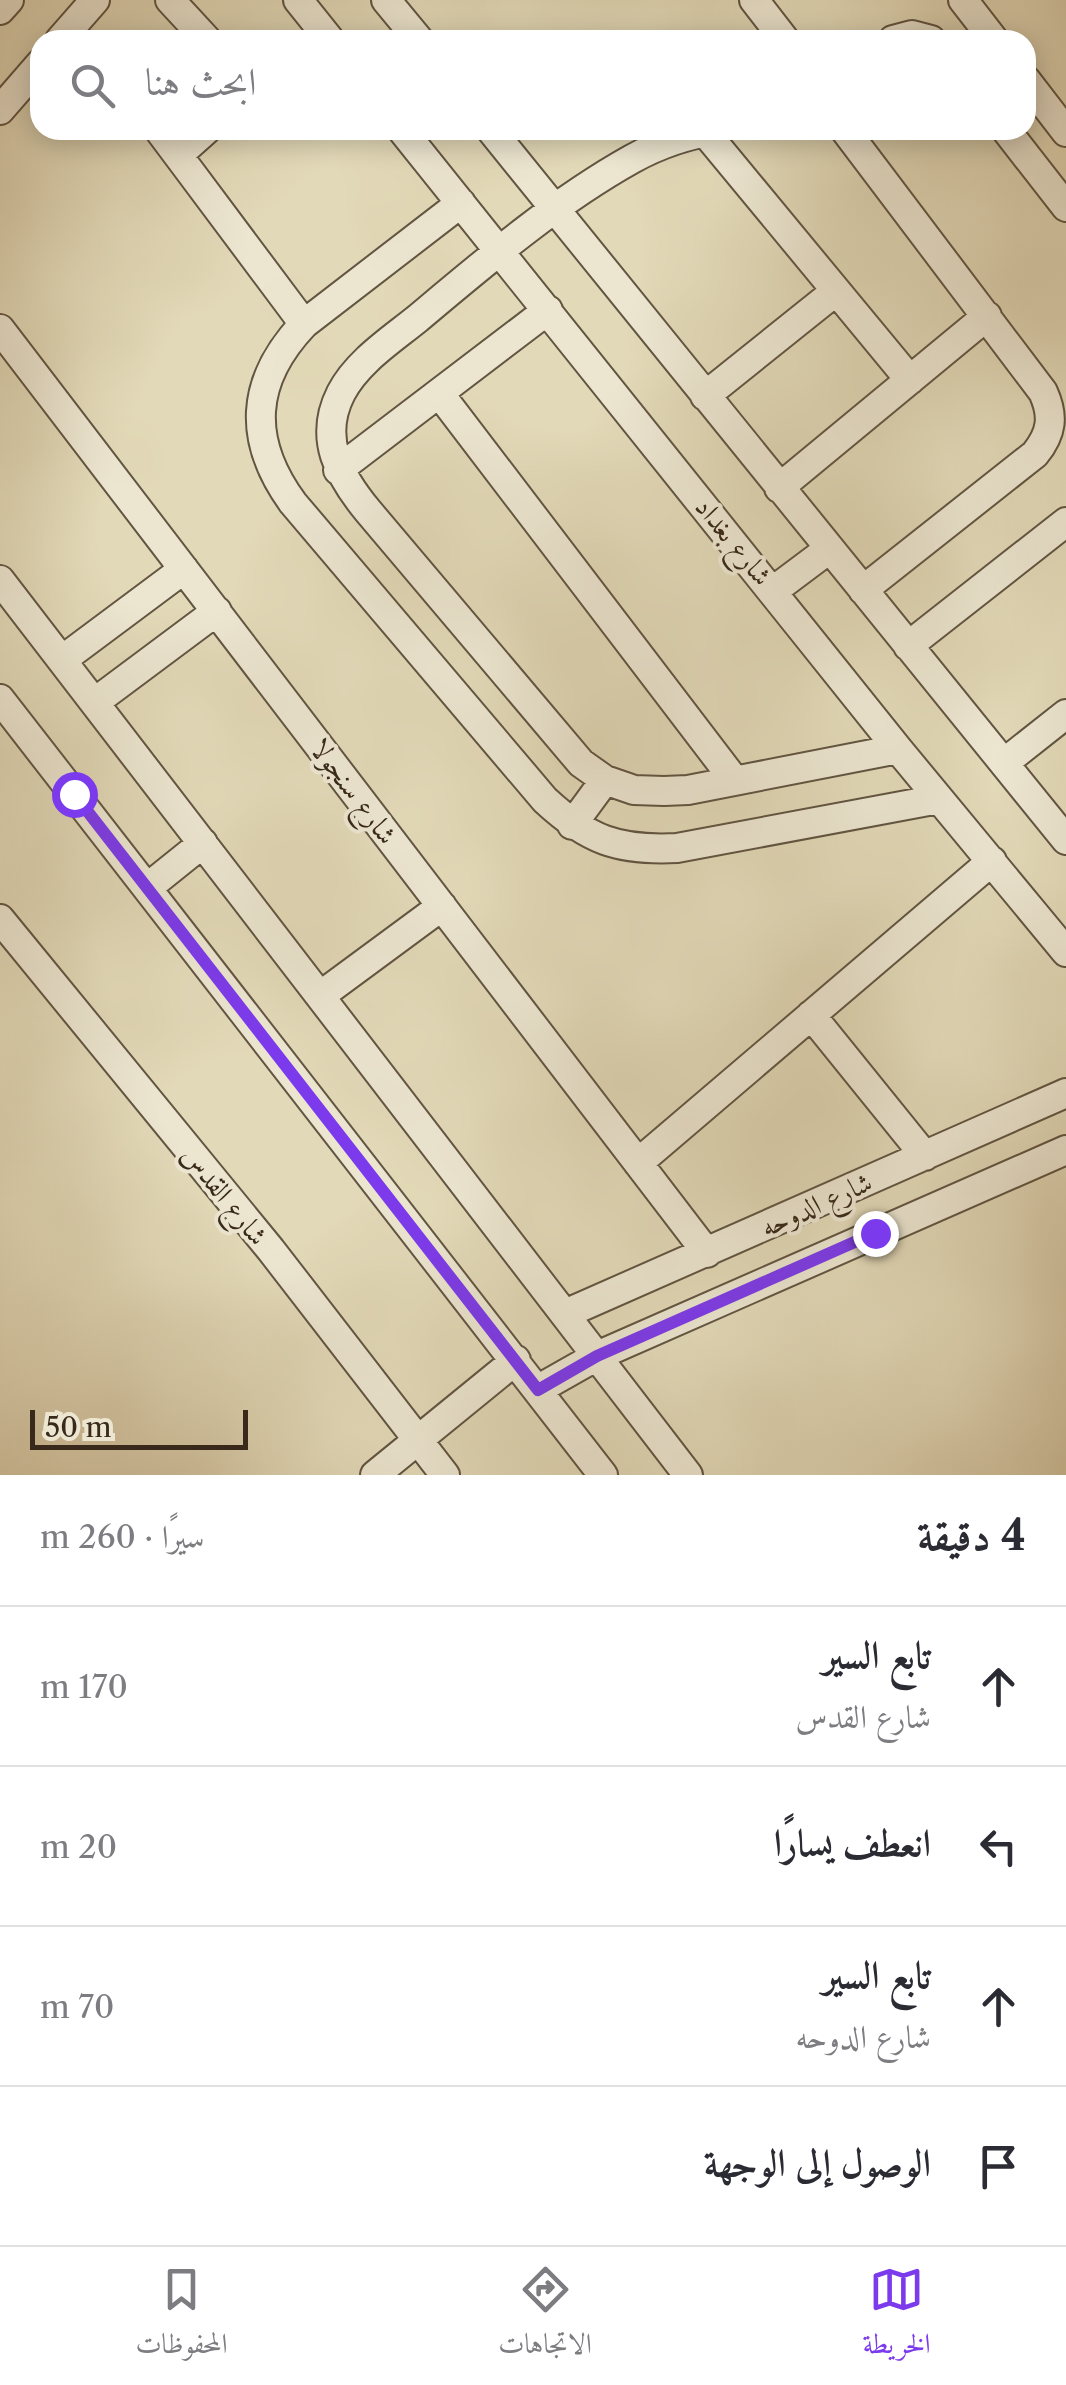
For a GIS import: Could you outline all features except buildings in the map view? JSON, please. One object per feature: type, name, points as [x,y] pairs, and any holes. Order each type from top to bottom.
[{"type":"street","points":[[0,10],[8,0]]},
{"type":"street","points":[[170,0],[197,30]]},
{"type":"street","points":[[298,0],[322,30]]},
{"type":"street","points":[[754,0],[778,30]]},
{"type":"street","points":[[963,0],[986,30]]},
{"type":"street","points":[[401,5],[414,30]]},
{"type":"street","points":[[0,110],[30,76]]},
{"type":"street","points":[[1056,97],[1066,132]]},
{"type":"street","points":[[167,140],[304,324]]},
{"type":"street","points":[[178,155],[195,140]]},
{"type":"street","name":"شارع بغداد","points":[[410,140],[1066,952]]},
{"type":"street","points":[[499,140],[1066,840]]},
{"type":"street","points":[[676,140],[634,158],[499,250],[360,367],[340,394],[331,425],[333,457],[368,511],[581,763],[605,780],[634,790],[664,791],[898,748]]},
{"type":"street","points":[[719,140],[910,380]]},
{"type":"street","points":[[852,140],[1043,392],[1050,407],[1051,424],[1046,441],[1035,454],[863,590]]},
{"type":"street","points":[[1014,140],[1066,207]]},
{"type":"street","points":[[461,202],[304,324],[288,341],[272,366],[262,394],[264,452],[276,479],[545,800],[572,825],[604,842],[640,850],[677,848],[939,798]]},
{"type":"street","points":[[705,396],[836,291]]},
{"type":"street","points":[[338,470],[548,310]]},
{"type":"street","points":[[780,488],[987,316]]},
{"type":"street","name":"شارع سنجولا","points":[[0,329],[707,1253]]},
{"type":"street","points":[[439,393],[735,781]]},
{"type":"street","points":[[908,646],[1066,522]]},
{"type":"street","points":[[774,591],[829,549]]},
{"type":"street","points":[[62,660],[184,568]]},
{"type":"street","points":[[0,580],[688,1475]]},
{"type":"street","points":[[95,702],[218,612]]},
{"type":"street","points":[[0,699],[603,1475]]},
{"type":"street","points":[[1004,764],[1066,714]]},
{"type":"street","points":[[572,825],[605,780]]},
{"type":"street","points":[[147,888],[202,843]]},
{"type":"street","points":[[638,1163],[992,861]]},
{"type":"street","points":[[320,996],[442,906]]},
{"type":"street","name":"شارع القدس","points":[[0,919],[270,1250],[446,1475]]},
{"type":"street","points":[[811,1015],[925,1156]]},
{"type":"street","name":"شارع الدوحه","points":[[565,1314],[1066,1093]]},
{"type":"street","name":"شارع الدوحه","points":[[538,1390],[597,1356],[1060,1162]]},
{"type":"street","points":[[375,1475],[516,1360]]},
{"type":"route","points":[[74,794],[538,1390],[597,1356],[875,1233]]}]
